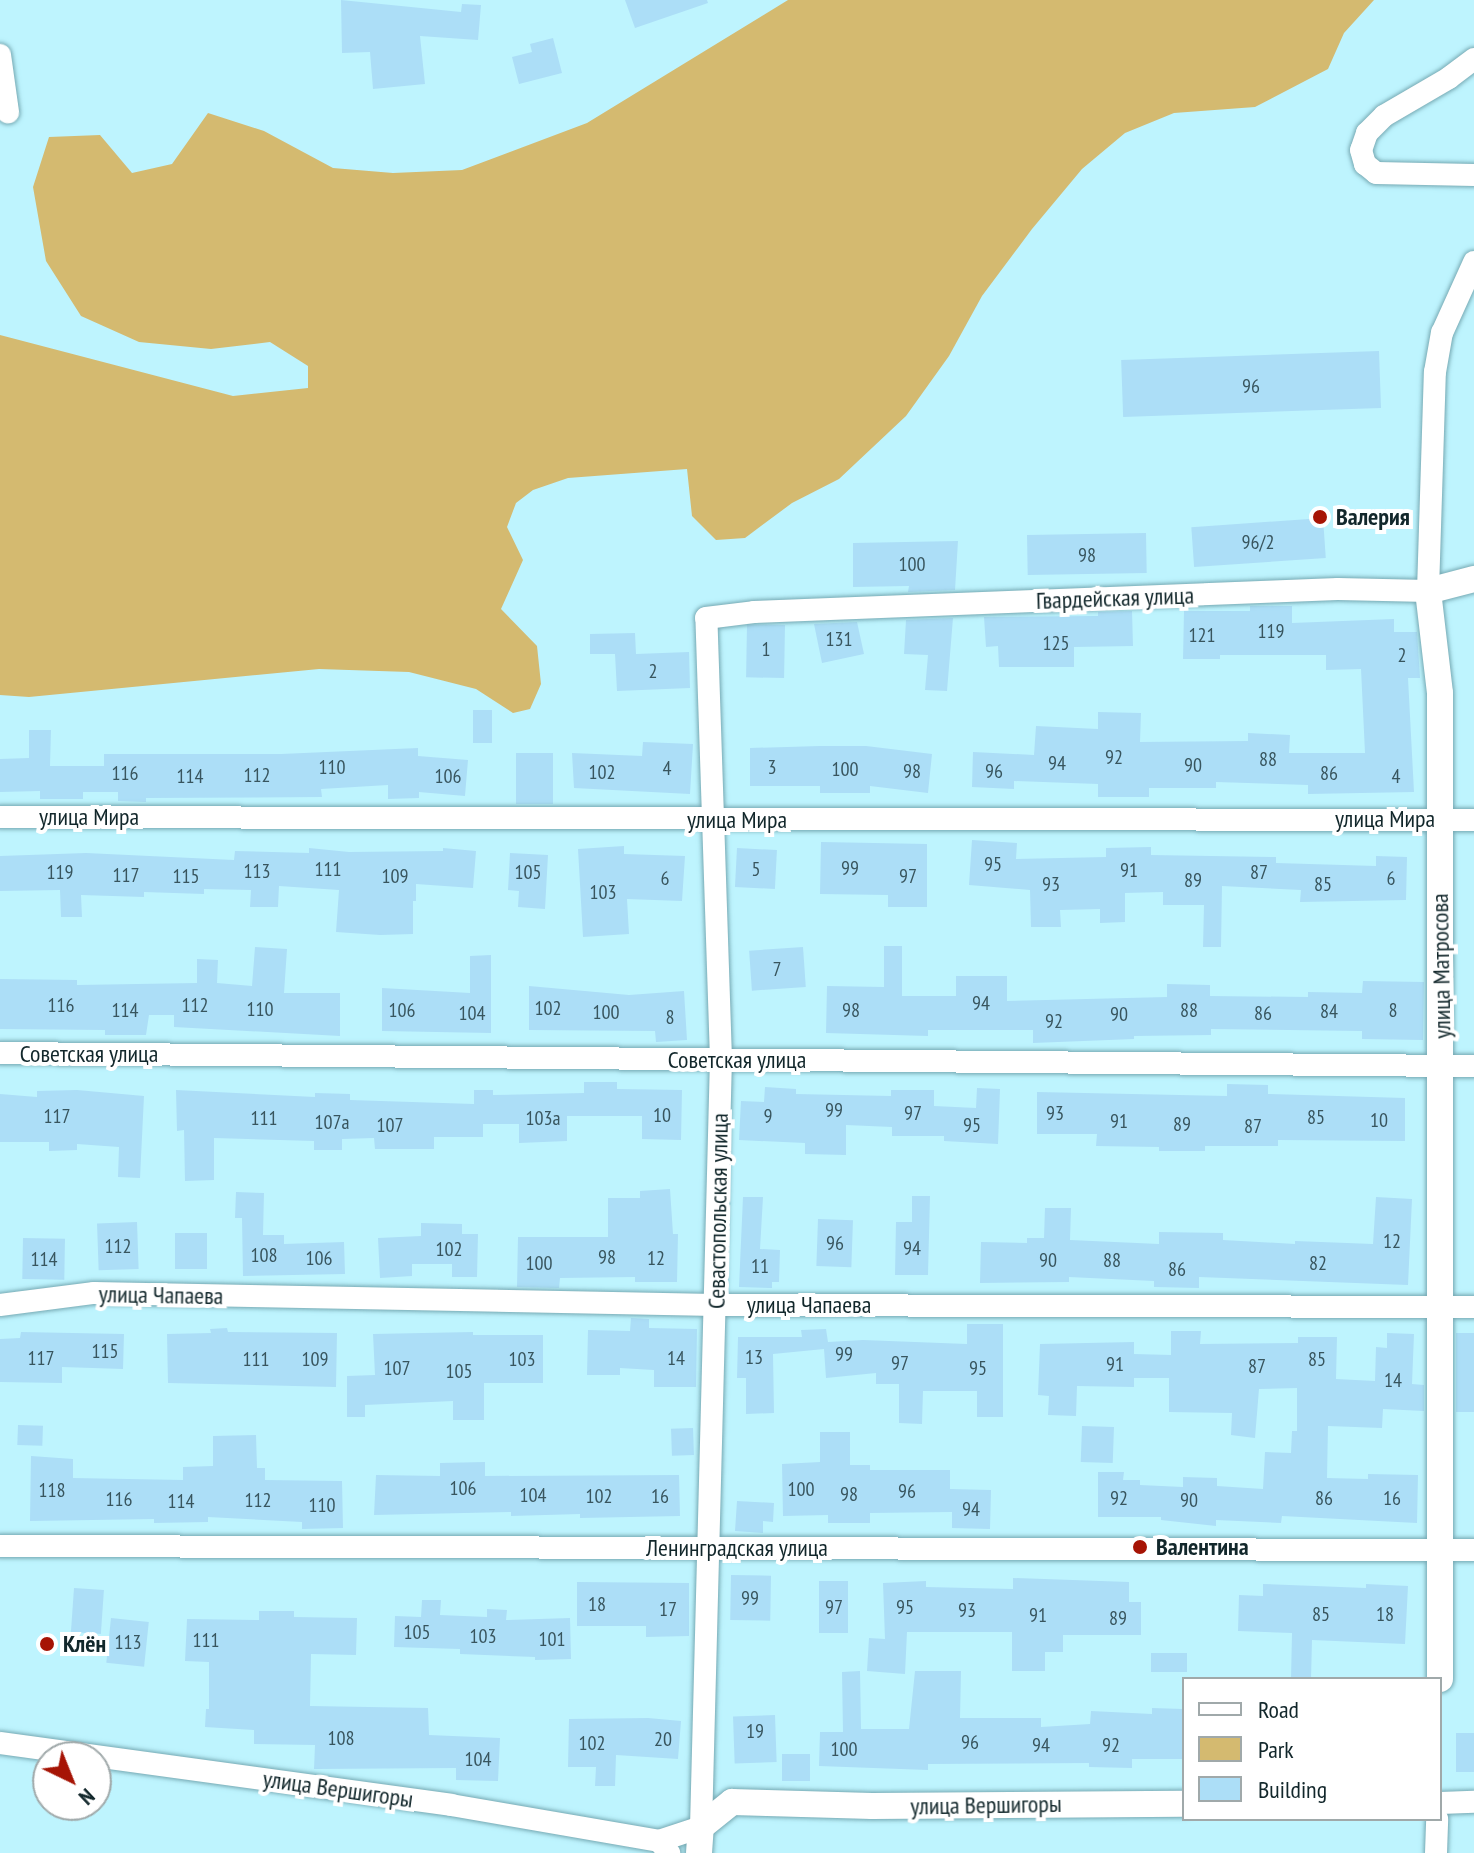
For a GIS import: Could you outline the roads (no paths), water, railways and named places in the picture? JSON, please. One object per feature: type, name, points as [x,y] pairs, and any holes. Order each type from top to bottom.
[{"type":"street","points":[[0,55],[8,112]]},
{"type":"street","points":[[1474,59],[1449,78],[1384,116],[1367,133],[1361,150],[1365,164],[1376,173],[1474,175]]},
{"type":"street","name":"улица Матросова","points":[[1440,1677],[1440,693],[1428,591],[1435,372],[1442,333],[1474,262]]},
{"type":"street","name":"Гвардейская улица","points":[[754,612],[1338,589],[1428,591],[1474,579]]},
{"type":"street","name":"Севастопольская улица","points":[[700,1840],[721,1059],[716,821],[706,618],[754,612]]},
{"type":"street","name":"улица Мира","points":[[0,817],[716,821],[1080,817],[1474,820]]},
{"type":"street","name":"Советская улица","points":[[0,1053],[1474,1066]]},
{"type":"street","name":"улица Чапаева","points":[[0,1305],[94,1293],[715,1305],[1474,1307]]},
{"type":"street","name":"Ленинградская улица","points":[[0,1546],[1474,1550]]},
{"type":"street","name":"улица Вершигоры","points":[[0,1743],[451,1805],[664,1847]]},
{"type":"street","name":"улица Вершигоры","points":[[700,1840],[732,1802],[872,1806],[1182,1804]]},
{"type":"street","points":[[1442,1803],[1474,1802]]},
{"type":"street","points":[[1436,1853],[1437,1821]]},
{"type":"street","points":[[664,1847],[700,1840]]},
{"type":"place","name":"Валерия","points":[[1320,517]]},
{"type":"place","name":"Валентина","points":[[1140,1547]]},
{"type":"place","name":"Клён","points":[[47,1644]]}]
